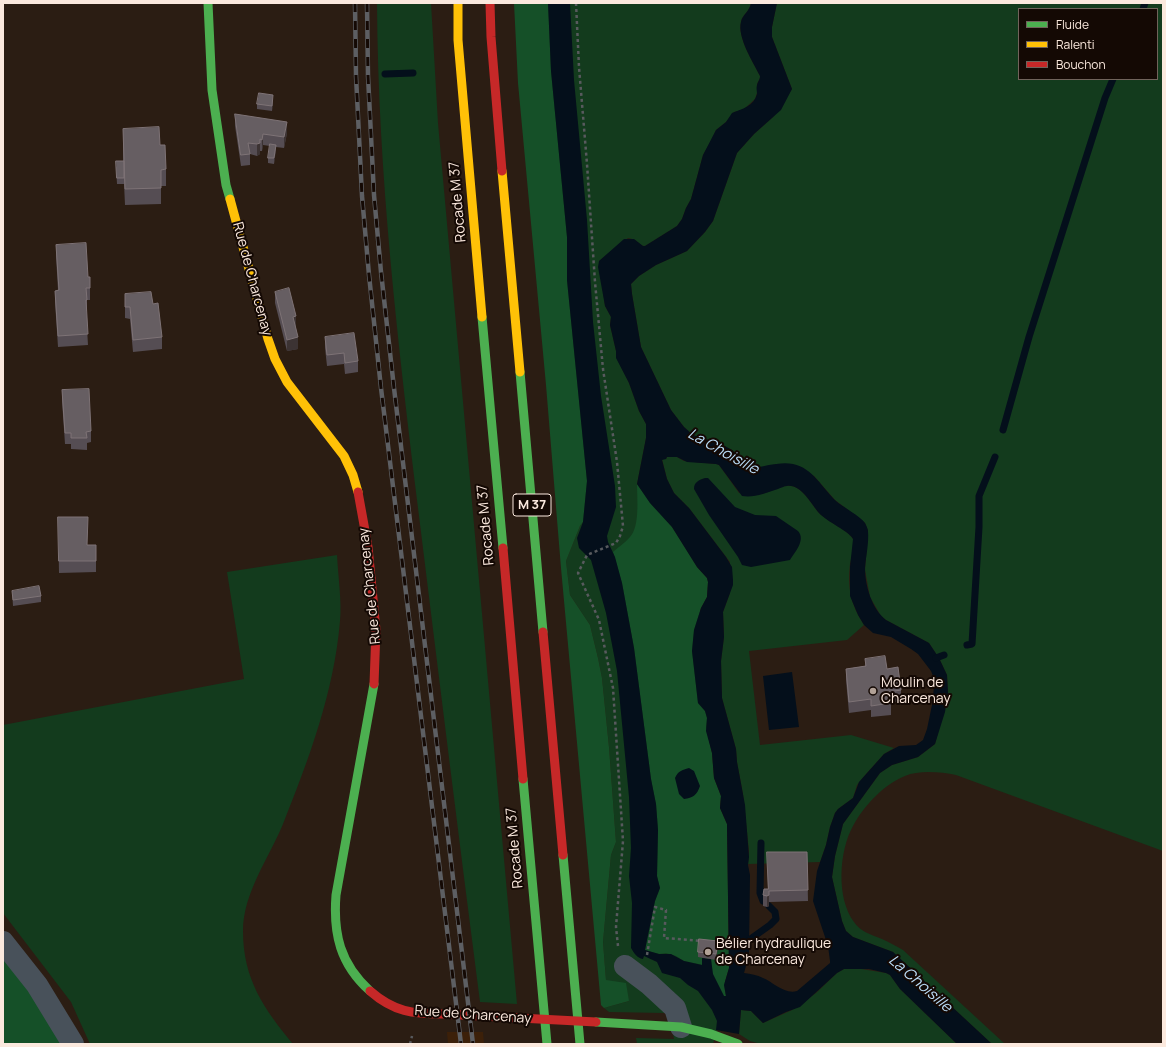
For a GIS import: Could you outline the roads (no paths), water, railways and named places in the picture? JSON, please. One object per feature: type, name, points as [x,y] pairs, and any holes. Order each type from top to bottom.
[{"type":"main road","name":"Rue de Charcenay","points":[[208,3],[212,90],[226,185],[268,339],[275,359],[287,382],[344,456],[353,475],[358,492],[368,547],[376,630],[376,654],[374,685],[368,723],[334,914],[336,932],[344,958],[364,986],[396,1008],[418,1014],[443,1014],[681,1027],[711,1034],[738,1044]]},
{"type":"main road","name":"Rocade M 37","points":[[458,3],[458,40],[486,367],[547,1040]]},
{"type":"main road","name":"M 37","points":[[490,3],[491,37],[505,209],[579,1041]]},
{"type":"street","points":[[3,942],[37,984],[73,1044]]},
{"type":"street","points":[[625,966],[649,984],[675,1008],[681,1027]]},
{"type":"water","name":"La Choisille","points":[[548,3],[570,3],[574,80],[587,220],[593,322],[601,396],[615,486],[616,507],[607,536],[608,542],[615,557],[622,583],[634,648],[651,779],[656,804],[658,830],[657,876],[660,888],[655,901],[645,950],[659,954],[671,954],[684,961],[702,965],[702,958],[711,959],[713,974],[724,996],[726,996],[724,985],[729,968],[727,824],[720,808],[721,796],[714,778],[712,753],[706,731],[707,718],[705,711],[698,703],[692,651],[694,630],[701,608],[707,597],[708,582],[707,578],[697,567],[672,527],[650,503],[637,484],[646,438],[646,424],[639,411],[629,383],[616,358],[616,351],[610,325],[611,317],[605,306],[598,267],[599,261],[624,239],[634,239],[645,246],[677,226],[682,219],[691,199],[703,155],[716,130],[726,122],[732,113],[750,104],[757,94],[757,86],[760,76],[743,42],[740,28],[743,17],[751,3],[777,3],[772,27],[772,37],[792,89],[781,110],[754,134],[737,153],[713,221],[705,232],[687,251],[656,265],[639,276],[631,284],[641,347],[671,410],[684,427],[693,435],[721,444],[732,450],[751,468],[783,463],[800,466],[812,474],[836,501],[863,520],[868,531],[865,575],[870,597],[873,603],[886,620],[929,643],[939,658],[947,675],[948,693],[945,712],[935,744],[918,757],[892,765],[880,773],[843,824],[835,856],[832,877],[842,921],[846,931],[853,937],[893,952],[992,1044],[957,1044],[900,989],[890,975],[869,969],[844,969],[837,973],[800,1007],[763,1023],[751,1011],[741,1010],[739,1034],[716,1030],[717,1021],[712,1010],[698,991],[680,978],[662,973],[657,962],[644,956],[643,959],[639,958],[631,948],[632,903],[629,876],[631,848],[629,797],[617,671],[606,613],[591,560],[579,548],[577,538],[583,522],[587,481],[567,280],[567,237],[551,71]],"holes":[[[667,457],[677,457],[687,462],[719,465],[742,496],[760,495],[786,486],[792,486],[801,491],[819,513],[853,539],[850,567],[850,596],[864,625],[873,633],[891,637],[918,654],[933,676],[934,687],[932,705],[923,740],[916,745],[899,746],[884,754],[859,782],[853,798],[835,813],[817,871],[813,901],[828,946],[830,963],[797,991],[793,992],[779,988],[761,977],[744,973],[749,952],[750,875],[748,865],[749,857],[745,805],[736,749],[722,698],[721,661],[724,637],[723,612],[733,585],[732,567],[689,508],[674,493],[667,479],[662,460],[666,459]]]},
{"type":"water","points":[[708,478],[735,507],[755,515],[776,516],[798,531],[801,538],[800,542],[797,550],[790,560],[751,567],[742,565],[709,515],[694,489],[696,483]]},
{"type":"water","points":[[792,672],[799,727],[769,730],[763,676]]},
{"type":"water","points":[[689,768],[694,771],[700,786],[698,792],[694,796],[684,799],[679,794],[675,778],[680,771]]},
{"type":"waterway","points":[[1143,8],[1145,3]]},
{"type":"waterway","points":[[385,74],[413,73]]},
{"type":"waterway","points":[[1003,430],[1029,337],[1105,98],[1113,80]]},
{"type":"waterway","points":[[967,645],[972,644],[979,527],[979,496],[995,457]]},
{"type":"waterway","points":[[936,658],[944,655]]},
{"type":"waterway","points":[[761,843],[760,893],[763,901]]},
{"type":"waterway","points":[[742,945],[776,919],[775,912],[769,906]]},
{"type":"railway","points":[[355,3],[356,76],[362,196],[369,275],[381,388],[461,1044]]},
{"type":"railway","points":[[367,3],[368,76],[374,195],[381,272],[473,1044]]},
{"type":"place","name":"Moulin de Charcenay","points":[[873,691]]},
{"type":"place","name":"Bélier hydraulique de Charcenay","points":[[708,952]]}]
